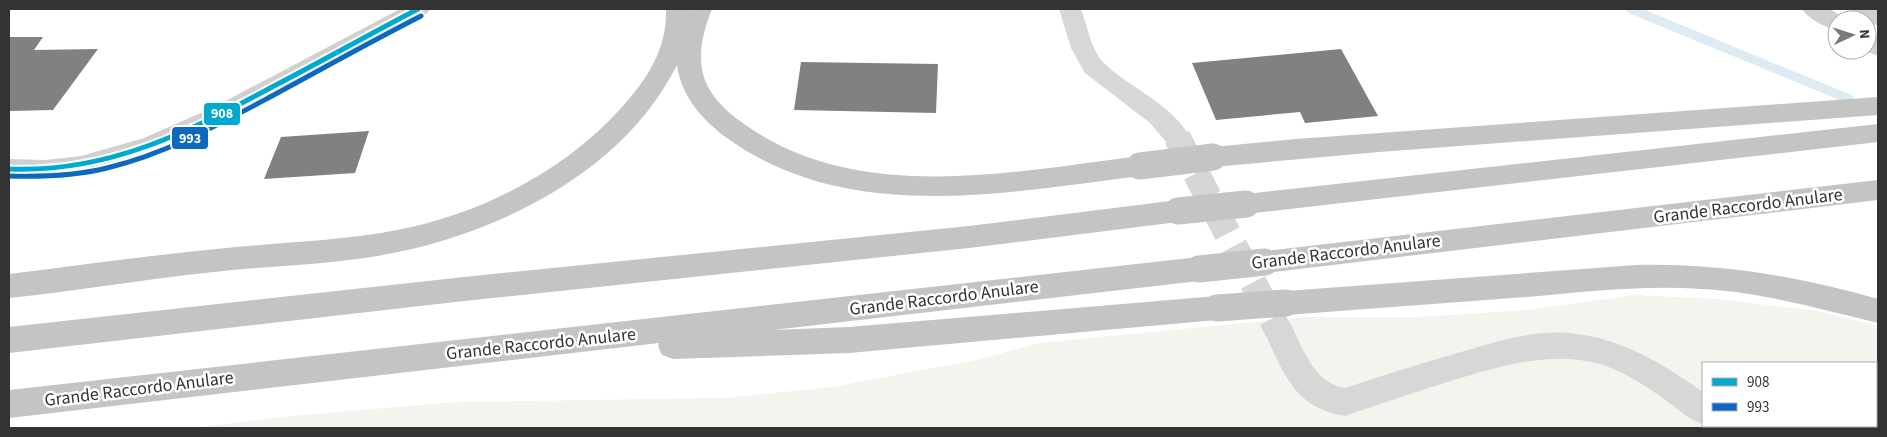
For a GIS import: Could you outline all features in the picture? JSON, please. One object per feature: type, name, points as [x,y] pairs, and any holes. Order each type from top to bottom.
[{"type":"highway","points":[[9,286],[258,256],[322,252],[399,241],[430,233],[483,214],[532,191],[564,173],[598,147],[629,116],[662,72],[678,26],[677,9]]},
{"type":"highway","points":[[701,9],[692,28],[688,67],[695,88],[719,119],[768,152],[803,166],[856,180],[888,184],[933,186],[1010,181],[1213,157],[1403,140],[1743,118],[1878,106]]},
{"type":"highway","points":[[9,340],[464,289],[969,237],[1178,211],[1481,180],[1878,133]]},
{"type":"highway","name":"Grande Raccordo Anulare","points":[[9,404],[296,370],[467,353],[1265,262],[1877,190]]},
{"type":"highway","points":[[467,353],[849,340],[1217,308],[1282,317],[1620,278],[1678,276],[1725,279],[1775,286],[1878,311]]},
{"type":"main road","points":[[9,170],[44,170],[71,166],[137,150],[164,140],[235,107],[418,9]]},
{"type":"main road","points":[[1813,9],[1827,17]]},
{"type":"main road","points":[[1861,9],[1878,18]]},
{"type":"street","points":[[1070,9],[1083,48],[1094,67],[1159,117],[1177,137]]},
{"type":"street","points":[[1282,317],[1310,386],[1324,397],[1338,402],[1345,402],[1523,347],[1555,345],[1595,350],[1614,356],[1652,375],[1702,409]]},
{"type":"shaded area","points":[[1635,295],[1718,299],[1817,311],[1878,326],[1878,428],[193,428],[292,416],[456,402],[726,398],[832,387],[981,359],[1039,343],[1304,317],[1417,317],[1528,310]]},
{"type":"building","points":[[9,37],[43,37],[34,50],[98,49],[53,110],[9,111]]},
{"type":"building","points":[[1341,49],[1378,116],[1305,123],[1300,112],[1216,120],[1192,63]]},
{"type":"building","points":[[801,62],[938,64],[936,113],[794,110]]},
{"type":"building","points":[[369,131],[355,173],[264,179],[281,137]]},
{"type":"waterway","points":[[1631,9],[1849,99]]},
{"type":"tunnel","points":[[1177,137],[1278,330]]},
{"type":"transit line","name":"908","points":[[9,169],[72,167],[133,152],[159,142],[233,108],[418,9]]},
{"type":"transit line","name":"993","points":[[9,176],[81,173],[107,168],[159,151],[233,117],[421,16]]}]
